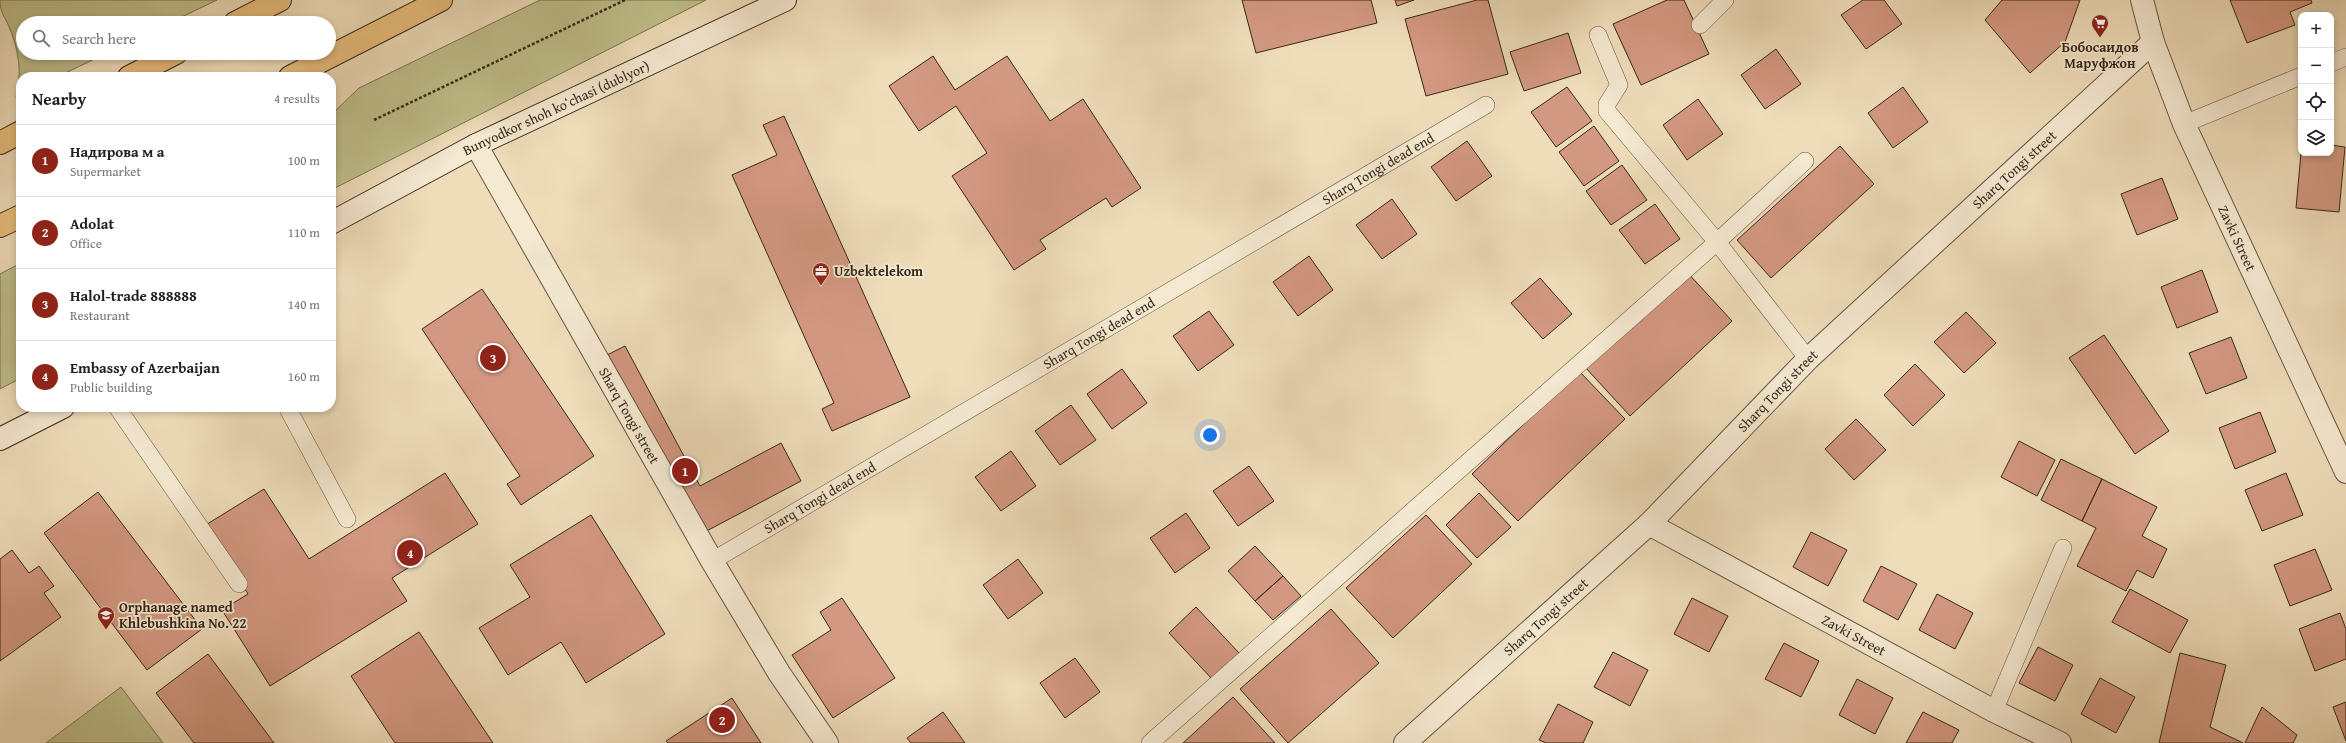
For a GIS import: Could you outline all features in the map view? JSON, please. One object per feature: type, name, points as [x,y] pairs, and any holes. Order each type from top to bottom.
[{"type":"main road","points":[[249,16],[280,0]]},
{"type":"main road","points":[[336,53],[441,0]]},
{"type":"main road","points":[[336,59],[344,49]]},
{"type":"main road","points":[[139,72],[162,60]]},
{"type":"main road","points":[[300,72],[323,60]]},
{"type":"main road","points":[[326,72],[335,60]]},
{"type":"main road","points":[[0,143],[16,135]]},
{"type":"main road","points":[[0,226],[16,218]]},
{"type":"street","name":"Bunyodkor shoh koʻchasi (dublyor)","points":[[336,220],[476,144],[785,0]]},
{"type":"street","name":"Zavki Street","points":[[2142,0],[2153,42],[2184,124],[2341,447],[2346,472]]},
{"type":"street","name":"Sharq Tongi street","points":[[1404,743],[1649,524],[1808,359],[2153,42]]},
{"type":"street","name":"Sharq Tongi street","points":[[476,144],[712,561],[779,673],[827,743]]},
{"type":"street","points":[[0,439],[53,412]]},
{"type":"street","name":"Zavki Street","points":[[1649,524],[1994,711],[2060,743]]},
{"type":"lane","points":[[1700,25],[1725,0]]},
{"type":"lane","points":[[1598,35],[1619,85],[1607,104],[1607,111],[1717,242],[1808,359]]},
{"type":"lane","points":[[2334,62],[2346,57]]},
{"type":"lane","points":[[2184,124],[2298,77]]},
{"type":"lane","name":"Sharq Tongi dead end","points":[[712,561],[1486,105]]},
{"type":"lane","points":[[1150,743],[1717,242],[1805,162]]},
{"type":"lane","points":[[120,412],[238,584]]},
{"type":"lane","points":[[290,412],[347,519]]},
{"type":"lane","points":[[1994,711],[2063,548]]},
{"type":"path","points":[[374,120],[625,0]]},
{"type":"green space","points":[[0,0],[217,0],[184,16],[16,16],[16,46],[0,5]]},
{"type":"green space","points":[[540,0],[706,0],[336,187],[336,110],[359,88]]},
{"type":"green space","points":[[18,60],[92,60],[67,72],[19,72]]},
{"type":"green space","points":[[16,266],[16,381],[0,389],[0,274]]},
{"type":"green space","points":[[121,687],[163,743],[46,743]]},
{"type":"building","points":[[1242,0],[1371,0],[1377,23],[1256,53]]},
{"type":"building","points":[[1395,0],[1414,0],[1397,6]]},
{"type":"building","points":[[1477,0],[1488,0],[1508,74],[1426,96],[1405,19]]},
{"type":"building","points":[[1667,0],[1684,0],[1709,54],[1641,85],[1613,24]]},
{"type":"building","points":[[1863,0],[1884,0],[1902,24],[1866,49],[1841,15]]},
{"type":"building","points":[[2002,0],[2080,0],[2065,42],[2030,73],[1985,20]]},
{"type":"building","points":[[2230,0],[2311,0],[2312,3],[2290,12],[2295,25],[2247,43]]},
{"type":"building","points":[[1568,33],[1581,73],[1524,91],[1510,52]]},
{"type":"building","points":[[1776,49],[1801,84],[1765,109],[1741,75]]},
{"type":"building","points":[[933,56],[955,90],[1007,56],[1050,121],[1083,99],[1141,188],[1112,207],[1106,198],[1040,240],[1046,249],[1014,270],[952,176],[987,153],[956,106],[919,131],[889,86]]},
{"type":"building","points":[[1567,87],[1592,121],[1556,147],[1531,112]]},
{"type":"building","points":[[1903,87],[1928,122],[1893,148],[1868,113]]},
{"type":"building","points":[[1698,99],[1723,134],[1687,160],[1663,125]]},
{"type":"building","name":"Uzbektelekom","points":[[784,116],[910,397],[832,431],[822,409],[834,403],[732,175],[777,155],[763,125]]},
{"type":"building","points":[[1594,126],[1619,161],[1584,186],[1559,152]]},
{"type":"building","points":[[1467,141],[1492,176],[1456,201],[1431,167]]},
{"type":"building","points":[[2334,145],[2345,147],[2339,212],[2296,208],[2301,156],[2334,156]]},
{"type":"building","points":[[1840,146],[1874,184],[1771,278],[1737,240]]},
{"type":"building","points":[[1622,165],[1647,200],[1611,225],[1586,191]]},
{"type":"building","points":[[2162,178],[2178,219],[2137,235],[2121,194]]},
{"type":"building","points":[[1392,199],[1417,234],[1382,259],[1356,225]]},
{"type":"building","points":[[1655,204],[1680,239],[1645,264],[1619,230]]},
{"type":"building","points":[[1309,256],[1333,290],[1298,316],[1273,282]]},
{"type":"building","points":[[2202,270],[2218,312],[2177,328],[2161,287]]},
{"type":"building","points":[[1686,271],[1732,321],[1630,416],[1584,366]]},
{"type":"building","points":[[1540,278],[1572,314],[1543,339],[1511,303]]},
{"type":"building","points":[[482,289],[594,456],[521,505],[507,484],[520,476],[422,329]]},
{"type":"building","points":[[1209,311],[1234,345],[1198,371],[1173,336]]},
{"type":"building","points":[[1966,312],[1996,343],[1964,373],[1934,342]]},
{"type":"building","points":[[2104,335],[2169,431],[2135,454],[2069,358]]},
{"type":"building","points":[[2231,337],[2247,378],[2206,394],[2189,353]]},
{"type":"building","points":[[625,346],[700,486],[781,443],[801,481],[699,535],[603,357]]},
{"type":"building","points":[[1915,364],[1945,395],[1913,426],[1884,395]]},
{"type":"building","points":[[1122,369],[1147,403],[1112,429],[1087,394]]},
{"type":"building","points":[[1579,371],[1625,419],[1518,521],[1472,474]]},
{"type":"building","points":[[1071,405],[1096,440],[1060,465],[1035,431]]},
{"type":"building","points":[[2260,412],[2276,452],[2235,469],[2219,428]]},
{"type":"building","points":[[1856,419],[1886,450],[1854,480],[1825,449]]},
{"type":"building","points":[[2019,441],[2055,460],[2037,496],[2001,477]]},
{"type":"building","points":[[1011,451],[1036,486],[1001,511],[975,477]]},
{"type":"building","points":[[2061,459],[2102,479],[2082,521],[2041,500]]},
{"type":"building","points":[[1249,466],[1274,501],[1238,526],[1213,491]]},
{"type":"building","points":[[445,473],[478,524],[392,578],[407,601],[270,686],[222,610],[248,594],[204,526],[264,489],[309,559]]},
{"type":"building","points":[[2286,473],[2303,515],[2262,531],[2245,490]]},
{"type":"building","points":[[2102,479],[2157,507],[2142,536],[2167,549],[2153,578],[2137,570],[2126,591],[2077,566],[2096,528],[2082,521]]},
{"type":"building","points":[[98,492],[202,629],[147,670],[44,533]]},
{"type":"building","points":[[1479,493],[1511,527],[1477,558],[1446,525]]},
{"type":"building","points":[[1186,513],[1210,548],[1175,573],[1150,538]]},
{"type":"building","points":[[591,515],[665,634],[586,683],[561,642],[508,675],[479,628],[530,597],[510,565]]},
{"type":"building","points":[[1426,515],[1472,564],[1393,638],[1346,588]]},
{"type":"building","points":[[1811,532],[1847,550],[1828,586],[1793,567]]},
{"type":"building","points":[[1255,546],[1283,576],[1255,601],[1228,571]]},
{"type":"building","points":[[2315,549],[2332,590],[2290,606],[2274,565]]},
{"type":"building","points":[[12,550],[29,573],[39,566],[54,586],[44,593],[61,617],[0,661],[0,559]]},
{"type":"building","points":[[1018,559],[1043,593],[1008,619],[983,585]]},
{"type":"building","points":[[1881,566],[1917,584],[1898,620],[1863,601]]},
{"type":"building","points":[[1283,576],[1301,596],[1273,620],[1255,601]]},
{"type":"building","points":[[2130,589],[2188,620],[2170,653],[2112,622]]},
{"type":"building","points":[[1937,594],[1973,613],[1955,649],[1919,630]]},
{"type":"building","points":[[842,598],[895,678],[833,718],[792,655],[831,630],[820,612]]},
{"type":"building","points":[[1692,598],[1728,616],[1709,652],[1674,634]]},
{"type":"building","points":[[1196,607],[1239,653],[1212,679],[1169,633]]},
{"type":"building","points":[[1331,609],[1379,663],[1288,743],[1240,689]]},
{"type":"building","points":[[2340,613],[2346,629],[2346,659],[2315,671],[2299,629]]},
{"type":"building","points":[[419,632],[493,743],[395,743],[351,676]]},
{"type":"building","points":[[1784,643],[1819,661],[1801,697],[1765,679]]},
{"type":"building","points":[[2038,647],[2073,665],[2055,701],[2019,683]]},
{"type":"building","points":[[1613,652],[1648,670],[1630,706],[1594,687]]},
{"type":"building","points":[[2180,653],[2226,665],[2210,727],[2243,743],[2159,743]]},
{"type":"building","points":[[208,654],[274,743],[194,743],[156,693]]},
{"type":"building","points":[[1075,658],[1100,692],[1065,718],[1040,683]]},
{"type":"building","points":[[2100,678],[2135,697],[2116,733],[2081,714]]},
{"type":"building","points":[[1857,679],[1893,698],[1875,734],[1839,715]]},
{"type":"building","points":[[1233,697],[1275,743],[1183,743]]},
{"type":"building","points":[[732,698],[761,743],[668,743],[666,741]]},
{"type":"building","points":[[2346,702],[2346,741],[2333,707]]},
{"type":"building","points":[[1558,704],[1593,722],[1583,743],[1546,743],[1539,740]]},
{"type":"building","points":[[2262,707],[2297,735],[2293,743],[2245,743]]},
{"type":"building","points":[[943,712],[965,743],[911,743],[907,738]]},
{"type":"building","points":[[1923,712],[1959,730],[1952,743],[1906,743]]},
{"type":"place","name":"Бобосаидов Маруфжон","points":[[2100,38]]},
{"type":"place","name":"Uzbektelekom","points":[[821,286]]},
{"type":"place","name":"Halol-trade 888888","points":[[493,358]]},
{"type":"place","name":"Надирова м а","points":[[685,471]]},
{"type":"place","name":"Embassy of Azerbaijan","points":[[410,553]]},
{"type":"place","name":"Orphanage named Khlebushkina No. 22","points":[[106,630]]},
{"type":"place","name":"Adolat","points":[[722,720]]}]
